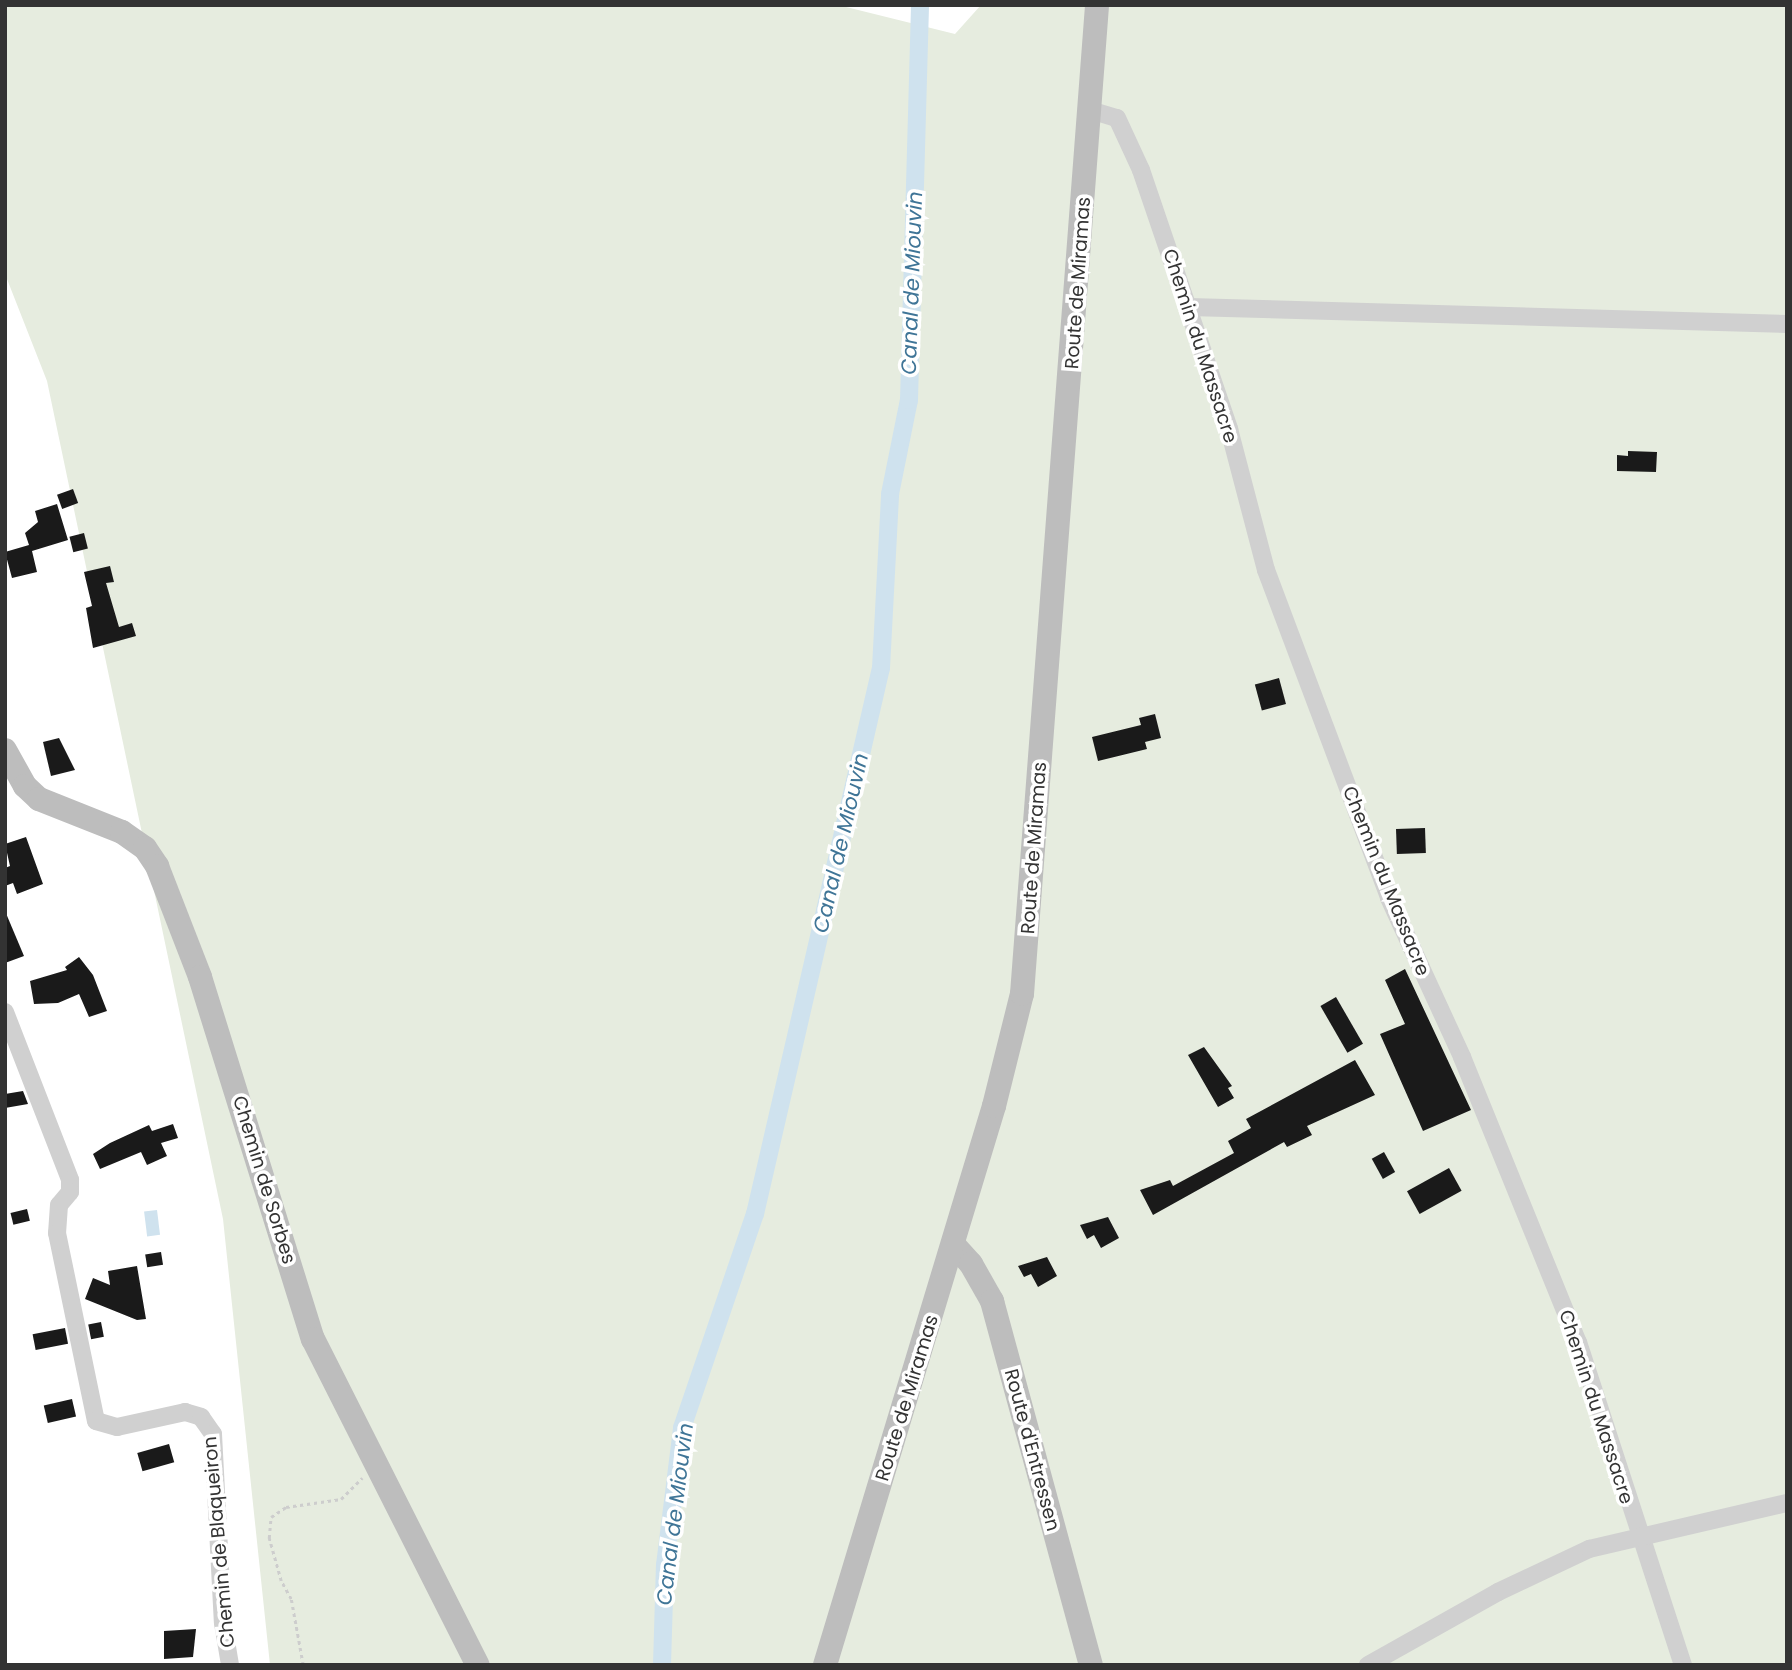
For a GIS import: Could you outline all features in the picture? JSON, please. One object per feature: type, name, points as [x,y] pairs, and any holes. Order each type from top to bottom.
[{"type":"main road","name":"Route de Miramas","points":[[825,1665],[953,1244],[1022,994],[1097,5]]},
{"type":"main road","name":"Chemin de Sorbes","points":[[5,750],[25,786],[39,799],[122,832],[145,848],[157,866],[200,977],[313,1339],[471,1660]]},
{"type":"main road","name":"Route d'Entressen","points":[[953,1244],[971,1264],[992,1301],[1091,1665]]},
{"type":"street","name":"Chemin du Massacre","points":[[1090,110],[1117,118],[1129,142],[1189,307],[1229,429],[1266,570],[1389,898],[1462,1057],[1577,1342],[1683,1665]]},
{"type":"street","points":[[1189,307],[1787,324]]},
{"type":"street","name":"Chemin de Blaqueiron","points":[[5,1012],[70,1180],[70,1192],[59,1205],[57,1233],[96,1421],[117,1427],[185,1412],[201,1417],[213,1434],[223,1623],[230,1665]]},
{"type":"street","points":[[1368,1665],[1498,1592],[1589,1549],[1787,1503]]},
{"type":"path","points":[[303,1665],[291,1599],[281,1581],[269,1538],[271,1517],[279,1508],[341,1499],[374,1463]]},
{"type":"shaded area","points":[[5,5],[838,5],[955,34],[981,5],[1787,5],[1787,1665],[270,1665],[223,1219],[47,381],[5,274]]},
{"type":"water","points":[[157,1210],[160,1235],[147,1236],[144,1212]]},
{"type":"building","points":[[1628,451],[1657,452],[1656,472],[1617,471],[1617,455],[1628,456]]},
{"type":"building","points":[[73,489],[78,503],[62,509],[57,495]]},
{"type":"building","points":[[57,504],[68,540],[32,551],[37,572],[12,578],[5,552],[29,545],[25,533],[38,522],[35,511]]},
{"type":"building","points":[[84,533],[88,549],[73,552],[69,537]]},
{"type":"building","points":[[110,566],[114,582],[106,583],[119,627],[132,623],[136,636],[93,648],[86,608],[92,606],[84,572]]},
{"type":"building","points":[[1279,678],[1286,704],[1262,711],[1255,684]]},
{"type":"building","points":[[1155,714],[1161,738],[1145,742],[1147,749],[1098,761],[1092,737],[1141,725],[1139,718]]},
{"type":"building","points":[[59,738],[75,770],[51,776],[43,742]]},
{"type":"building","points":[[1425,828],[1426,853],[1397,854],[1396,829]]},
{"type":"building","points":[[26,837],[43,884],[17,894],[13,883],[5,886],[5,868],[10,866],[5,844]]},
{"type":"building","points":[[5,911],[24,956],[5,963]]},
{"type":"building","points":[[79,957],[93,975],[107,1011],[89,1017],[79,994],[58,1003],[34,1004],[30,981],[67,970],[65,967]]},
{"type":"building","points":[[1405,969],[1471,1110],[1423,1131],[1380,1034],[1405,1024],[1385,980]]},
{"type":"building","points":[[1336,997],[1363,1044],[1347,1053],[1320,1006]]},
{"type":"building","points":[[1204,1047],[1232,1086],[1228,1088],[1234,1098],[1218,1107],[1188,1055]]},
{"type":"building","points":[[1355,1060],[1375,1095],[1307,1126],[1312,1135],[1287,1147],[1284,1142],[1153,1215],[1140,1190],[1170,1180],[1173,1186],[1234,1153],[1228,1141],[1251,1128],[1246,1119]]},
{"type":"building","points":[[23,1091],[28,1104],[5,1108],[5,1094]]},
{"type":"building","points":[[173,1124],[178,1138],[161,1143],[167,1156],[147,1165],[141,1152],[100,1169],[93,1154],[110,1143],[149,1125],[152,1131]]},
{"type":"building","points":[[1384,1152],[1395,1172],[1383,1179],[1372,1159]]},
{"type":"building","points":[[1449,1168],[1462,1191],[1420,1214],[1407,1191]]},
{"type":"building","points":[[27,1209],[30,1221],[13,1225],[11,1213]]},
{"type":"building","points":[[1108,1217],[1119,1238],[1101,1248],[1094,1235],[1087,1239],[1080,1225]]},
{"type":"building","points":[[161,1252],[163,1265],[147,1267],[145,1255]]},
{"type":"building","points":[[1047,1257],[1057,1276],[1038,1287],[1031,1274],[1024,1277],[1018,1266]]},
{"type":"building","points":[[137,1266],[146,1319],[137,1320],[85,1299],[93,1278],[110,1285],[108,1271]]},
{"type":"building","points":[[101,1322],[104,1337],[91,1339],[88,1324]]},
{"type":"building","points":[[65,1328],[68,1344],[36,1350],[33,1334]]},
{"type":"building","points":[[72,1399],[76,1417],[48,1423],[44,1406]]},
{"type":"building","points":[[169,1444],[174,1462],[143,1471],[137,1453]]},
{"type":"building","points":[[196,1629],[193,1657],[164,1659],[164,1631]]},
{"type":"waterway","name":"Canal de Miouvin","points":[[662,1665],[665,1565],[682,1428],[755,1214],[881,668],[890,494],[909,400],[920,5]]}]
